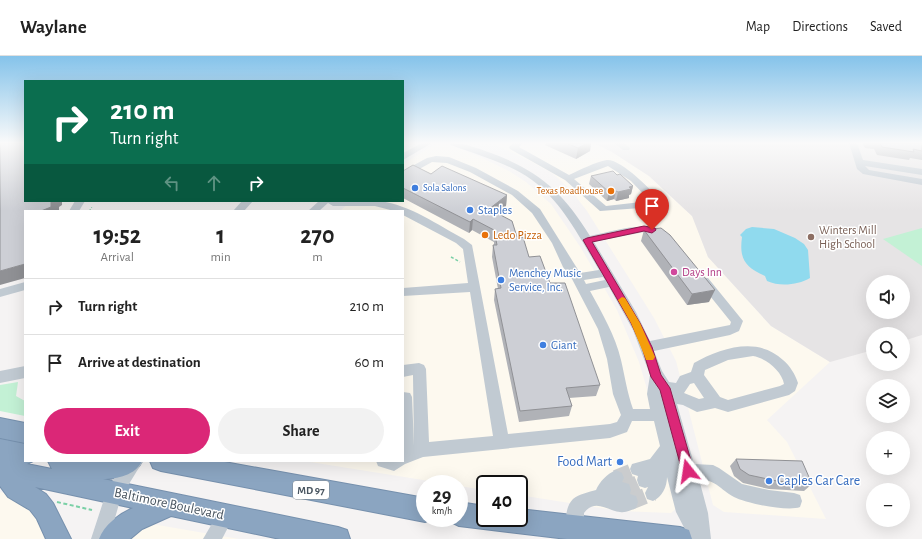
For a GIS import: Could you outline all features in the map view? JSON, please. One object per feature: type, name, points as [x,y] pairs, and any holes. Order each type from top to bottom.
[{"type":"highway","points":[[0,428],[24,433]]},
{"type":"highway","points":[[24,454],[0,462],[16,488],[38,502],[45,511],[59,539]]},
{"type":"highway","name":"Baltimore Boulevard","points":[[0,462],[114,493],[338,539]]},
{"type":"highway","points":[[63,462],[108,469],[120,467],[129,462]]},
{"type":"highway","name":"MD 97","points":[[171,462],[202,465],[416,508]]},
{"type":"highway","points":[[111,539],[134,520],[169,504]]},
{"type":"highway","points":[[528,523],[680,539]]},
{"type":"street","points":[[404,174],[420,166]]},
{"type":"street","points":[[421,395],[404,397],[404,438],[422,450],[610,431],[622,427],[628,415],[620,394],[614,359],[604,329],[577,277],[569,267],[544,221],[536,211],[515,193],[462,166]]},
{"type":"street","points":[[513,166],[534,178],[553,193],[559,200],[587,240],[636,323],[663,388],[688,471],[700,513],[701,539]]},
{"type":"street","points":[[547,166],[568,178],[604,209],[654,204],[656,202],[634,179],[615,166]]},
{"type":"street","points":[[568,178],[600,166]]},
{"type":"street","points":[[862,166],[864,170],[869,173],[922,182]]},
{"type":"street","points":[[882,166],[922,172]]},
{"type":"street","points":[[534,178],[553,170]]},
{"type":"street","points":[[239,210],[247,202]]},
{"type":"street","points":[[330,202],[340,208],[351,210],[400,210]]},
{"type":"street","points":[[315,210],[330,202],[346,202],[355,204],[376,202],[400,210]]},
{"type":"street","points":[[404,212],[466,245],[475,287],[502,442]]},
{"type":"street","points":[[587,240],[644,229],[658,233],[671,243]]},
{"type":"street","points":[[647,347],[725,332],[736,328],[737,324],[734,317],[696,272]]},
{"type":"street","points":[[577,277],[609,278]]},
{"type":"street","points":[[582,289],[609,278]]},
{"type":"street","points":[[0,294],[24,286]]},
{"type":"street","points":[[404,292],[475,287]]},
{"type":"street","points":[[663,388],[691,400],[698,406],[715,402],[728,406],[784,391],[790,388],[791,383],[788,375],[772,357],[767,354],[755,351],[729,354],[708,361],[698,367],[697,376],[715,402]]},
{"type":"street","points":[[404,371],[419,369],[422,450]]},
{"type":"street","points":[[0,377],[24,372]]},
{"type":"street","points":[[697,376],[685,380],[683,386],[679,389],[663,388],[654,394],[684,512],[701,539]]},
{"type":"street","points":[[628,415],[659,415]]},
{"type":"street","points":[[654,467],[663,452],[668,450]]},
{"type":"street","points":[[100,539],[114,493],[134,462]]},
{"type":"street","points":[[646,467],[654,467],[658,471],[659,486],[645,481],[646,467]]},
{"type":"street","points":[[688,471],[713,473],[739,491],[769,498],[794,501]]},
{"type":"street","points":[[575,529],[575,508],[585,501],[603,496],[614,503],[621,505],[623,490],[605,489],[603,496]]},
{"type":"street","points":[[212,539],[226,516]]},
{"type":"path","points":[[452,257],[460,262]]},
{"type":"path","points":[[52,500],[92,510]]},
{"type":"shaded area","points":[[404,166],[498,166],[526,182],[551,204],[581,248],[617,310],[639,362],[675,484],[678,507],[671,513],[620,511],[528,496],[528,475],[476,475],[476,489],[468,487],[468,475],[416,475],[416,479],[310,462],[404,462],[404,210],[341,210],[350,202],[404,202]]},
{"type":"shaded area","points":[[538,166],[633,166],[649,176],[693,217],[708,257],[771,326],[830,362],[767,420],[787,442],[826,519],[724,512],[713,505],[676,361],[654,318],[587,211],[570,189],[552,173]]},
{"type":"shaded area","name":"Winters Mill High School","points":[[633,166],[922,166],[922,335],[910,339],[910,327],[866,327],[866,352],[830,362],[771,326],[708,257],[692,216],[649,176]]},
{"type":"shaded area","points":[[0,492],[13,495],[37,509],[50,539],[0,539]]},
{"type":"shaded area","points":[[152,524],[239,539],[130,539],[140,529]]},
{"type":"green space","points":[[922,228],[922,266],[883,239]]},
{"type":"green space","points":[[18,382],[16,396],[24,400],[24,416],[0,411],[0,385]]},
{"type":"water","points":[[752,227],[774,229],[795,238],[804,244],[808,250],[810,278],[795,284],[783,285],[772,283],[767,281],[765,276],[748,266],[743,257],[741,245],[742,237],[740,235],[746,229]]},
{"type":"building","points":[[0,166],[24,166],[24,202],[51,202],[51,207],[44,210],[24,210],[24,264],[0,271]]},
{"type":"building","points":[[414,166],[431,174],[442,166],[507,195],[489,209],[512,221],[517,237],[523,237],[529,257],[540,256],[550,283],[565,283],[600,385],[566,388],[572,406],[520,411],[495,289],[501,288],[493,245],[497,245],[494,230],[473,219],[470,222],[404,189],[404,170]]},
{"type":"building","points":[[613,171],[617,175],[620,174],[633,186],[629,187],[631,189],[618,192],[609,192],[591,176]]},
{"type":"building","points":[[661,228],[670,235],[715,290],[692,294],[644,230]]},
{"type":"building","points":[[736,459],[802,461],[812,484],[777,481],[749,475],[740,469]]},
{"type":"tunnel","points":[[616,478],[638,469]]},
{"type":"tunnel","points":[[623,490],[645,480]]},
{"type":"tunnel","points":[[630,502],[653,493]]},
{"type":"slow traffic","points":[[622,300],[636,323],[650,357]]},
{"type":"place","name":"Sola Salons","points":[[415,188]]},
{"type":"place","name":"Texas Roadhouse","points":[[611,191]]},
{"type":"place","name":"Staples","points":[[470,210]]},
{"type":"place","name":"Ledo Pizza","points":[[485,235]]},
{"type":"place","name":"Winters Mill High School","points":[[811,237]]},
{"type":"place","name":"Days Inn","points":[[674,272]]},
{"type":"place","name":"Menchey Music Service, Inc.","points":[[501,280]]},
{"type":"place","name":"Giant","points":[[543,345]]},
{"type":"place","name":"Food Mart","points":[[620,462]]},
{"type":"place","name":"Caples Car Care","points":[[769,481]]},
{"type":"route","points":[[652,230],[644,229],[587,240],[636,323],[647,347],[656,377],[665,388],[688,471]]}]
